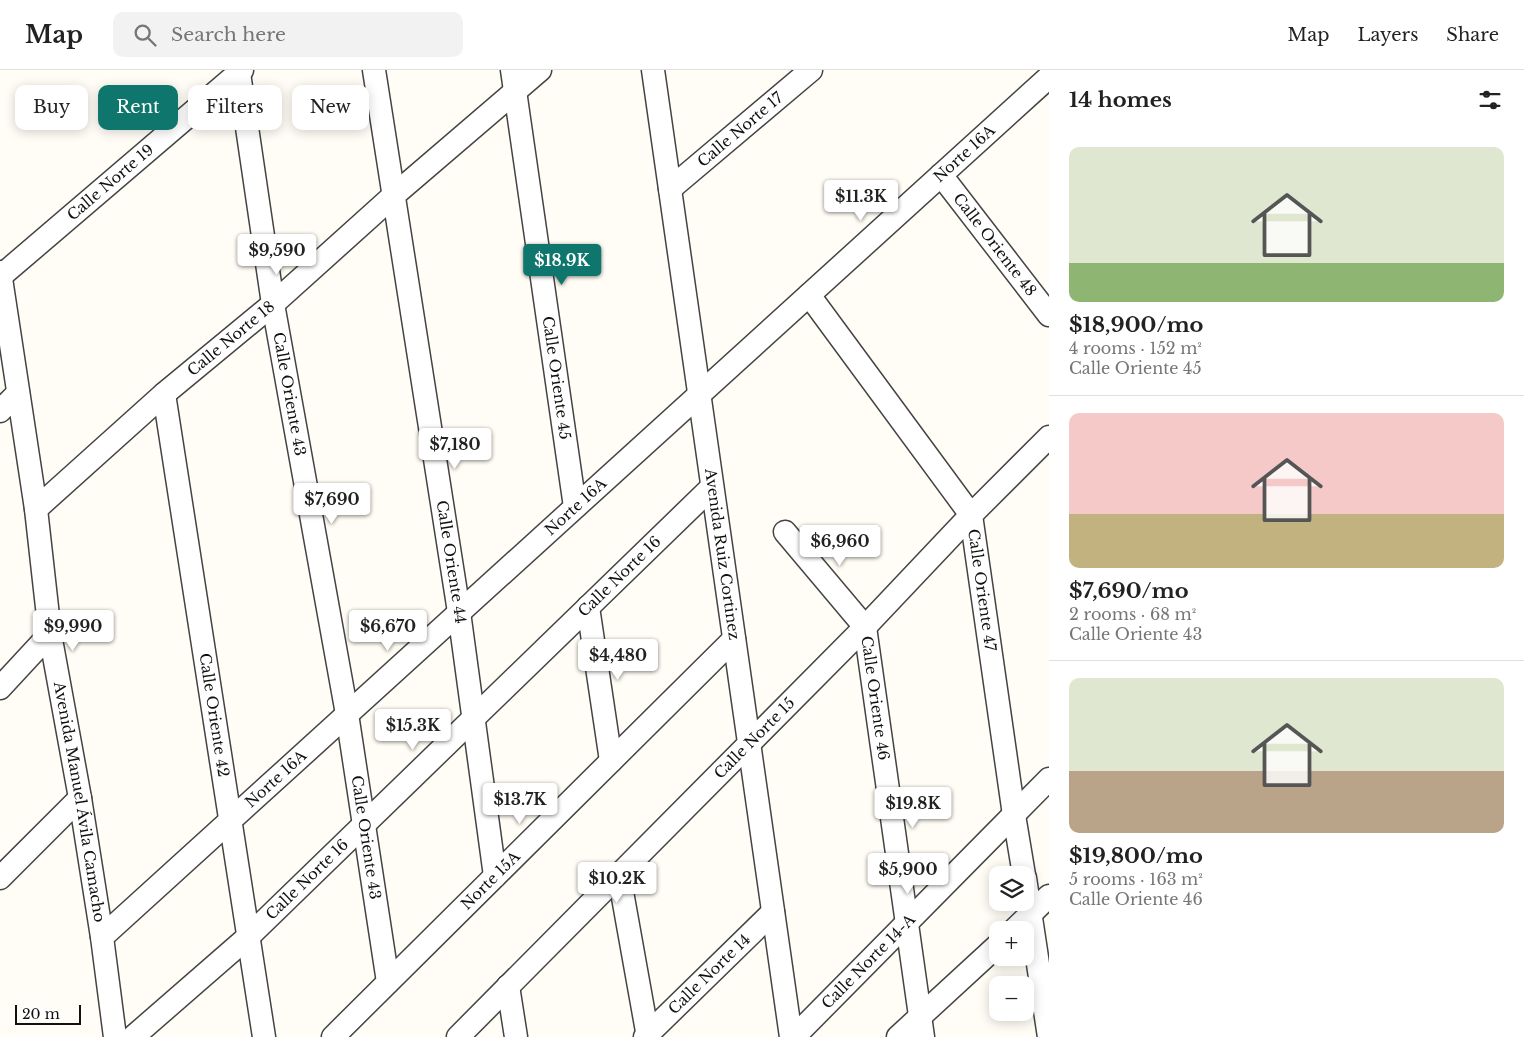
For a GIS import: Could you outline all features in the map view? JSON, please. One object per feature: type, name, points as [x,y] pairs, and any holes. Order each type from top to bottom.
[{"type":"street","name":"Calle Oriente 44","points":[[374,70],[459,612],[495,876]]},
{"type":"street","name":"Calle Norte 18","points":[[36,509],[164,394],[273,304],[394,196],[514,80],[540,70]]},
{"type":"street","name":"Avenida Ruiz Cortinez","points":[[652,70],[792,1037]]},
{"type":"street","name":"Calle Norte 17","points":[[670,189],[811,70]]},
{"type":"street","name":"Calle Norte 19","points":[[1,276],[241,72]]},
{"type":"street","name":"Calle Oriente 43","points":[[241,72],[273,304],[347,714],[388,982]]},
{"type":"street","name":"Norte 16A","points":[[102,937],[1049,77]]},
{"type":"street","name":"Calle Oriente 45","points":[[514,80],[574,507]]},
{"type":"street","name":"Calle Oriente 48","points":[[941,175],[1049,315]]},
{"type":"street","name":"Avenida Manuel Ávila Camacho","points":[[0,272],[36,509],[50,634],[80,798],[102,937],[115,1037]]},
{"type":"street","name":"Calle Oriente 47","points":[[809,294],[971,515],[1023,866]]},
{"type":"street","points":[[0,411],[18,393]]},
{"type":"street","name":"Calle Oriente 42","points":[[164,394],[264,1037]]},
{"type":"street","name":"Calle Norte 15","points":[[458,1037],[865,627],[971,515],[1049,437]]},
{"type":"street","name":"Calle Norte 16","points":[[133,1037],[248,936],[712,486]]},
{"type":"street","points":[[786,532],[865,627]]},
{"type":"street","points":[[588,607],[611,761]]},
{"type":"street","name":"Calle Oriente 46","points":[[865,627],[923,1037]]},
{"type":"street","points":[[0,688],[50,634]]},
{"type":"street","name":"Norte 15A","points":[[333,1037],[734,639]]},
{"type":"street","name":"Calle Norte 14-A","points":[[792,1037],[1049,779]]},
{"type":"street","points":[[0,878],[80,798]]},
{"type":"street","points":[[619,875],[647,1036]]},
{"type":"street","points":[[1024,921],[1049,896]]},
{"type":"street","name":"Calle Oriente 47","points":[[1030,911],[1049,1037]]},
{"type":"street","name":"Calle Norte 14","points":[[647,1036],[773,912]]},
{"type":"street","points":[[898,1037],[989,953]]},
{"type":"street","points":[[508,986],[516,1037]]}]
